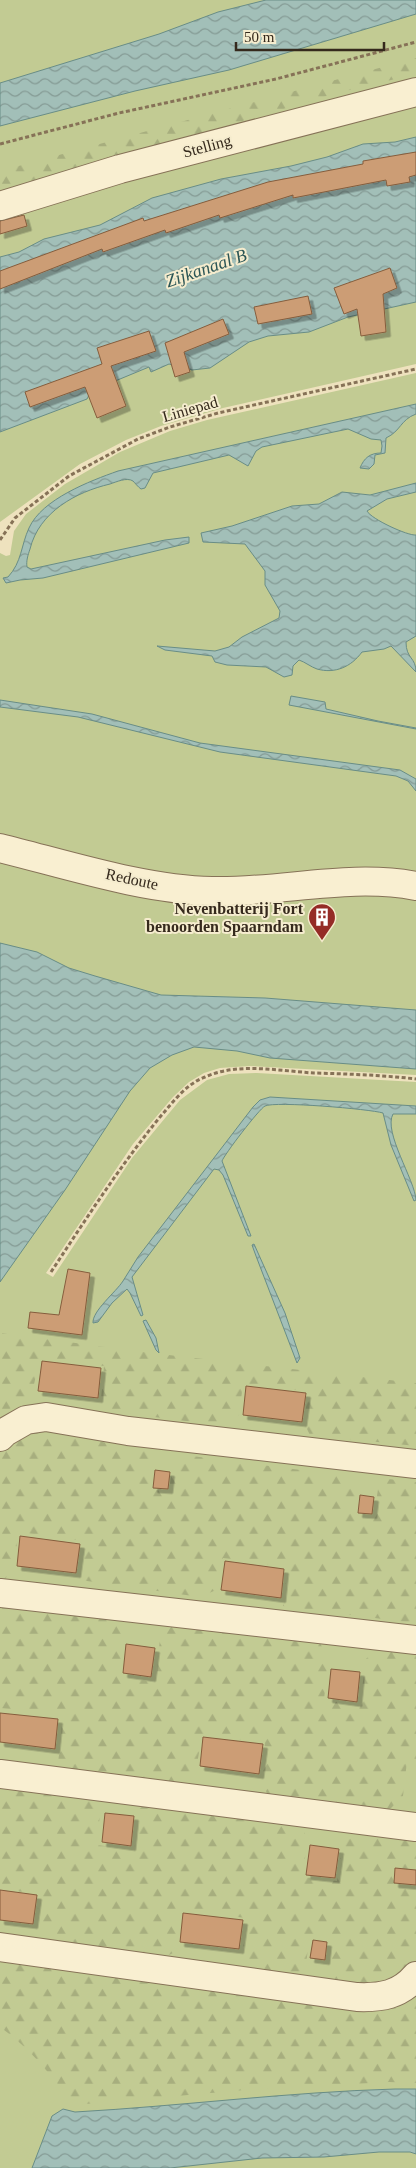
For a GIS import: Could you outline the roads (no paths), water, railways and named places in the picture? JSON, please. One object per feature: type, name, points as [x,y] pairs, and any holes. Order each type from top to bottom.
[{"type":"street","name":"Stelling","points":[[0,206],[120,169],[416,92]]},
{"type":"street","name":"Redoute","points":[[0,848],[136,881],[193,890],[247,890],[361,882],[392,882],[416,886]]},
{"type":"street","points":[[0,1437],[26,1420],[46,1417],[128,1431],[416,1464]]},
{"type":"street","points":[[0,1593],[416,1640]]},
{"type":"street","points":[[0,1774],[416,1827]]},
{"type":"street","points":[[0,1947],[357,1997],[374,1998],[392,1994],[408,1986],[416,1976]]},
{"type":"water","points":[[266,0],[416,0],[416,14],[229,70],[135,91],[0,126],[0,83],[159,34],[218,12]]},
{"type":"water","name":"Zijkanaal B","points":[[416,137],[416,302],[348,317],[309,332],[268,336],[249,342],[210,368],[192,370],[169,364],[151,372],[149,367],[91,391],[87,399],[0,432],[0,257],[19,252],[44,239],[100,225],[152,198],[221,179],[327,157],[363,144],[395,142]]},
{"type":"water","points":[[416,404],[416,414],[407,419],[395,432],[386,438],[385,453],[375,455],[374,464],[369,469],[360,468],[363,461],[368,457],[381,453],[381,440],[371,439],[348,429],[262,447],[256,451],[248,466],[229,455],[153,473],[145,488],[141,489],[133,481],[125,480],[84,492],[50,514],[42,524],[30,549],[27,567],[31,569],[165,540],[189,537],[189,543],[43,578],[6,583],[3,578],[8,577],[13,571],[21,553],[26,534],[35,518],[44,508],[68,492],[94,480],[118,471]]},
{"type":"water","points":[[416,483],[416,492],[387,499],[367,511],[390,526],[416,535],[416,636],[406,642],[406,648],[416,667],[416,672],[391,646],[384,649],[362,652],[348,665],[330,671],[317,669],[299,660],[293,666],[292,675],[284,677],[266,667],[227,665],[215,662],[212,656],[165,650],[157,646],[215,651],[229,647],[242,637],[279,618],[280,611],[265,585],[265,571],[245,544],[203,542],[201,533],[232,526],[292,506],[319,504],[342,492],[370,495]]},
{"type":"water","points":[[291,696],[325,702],[326,709],[416,729],[289,705]]},
{"type":"water","points":[[0,700],[92,714],[200,743],[400,770],[416,779],[416,791],[408,781],[396,776],[220,752],[78,717],[0,707]]},
{"type":"water","points":[[0,943],[37,952],[69,968],[161,995],[265,998],[416,1010],[416,1069],[270,1058],[237,1051],[194,1047],[172,1055],[150,1068],[130,1091],[65,1190],[0,1282]]},
{"type":"water","points":[[270,1097],[416,1106],[416,1114],[393,1114],[391,1122],[392,1132],[411,1181],[416,1200],[414,1201],[391,1145],[383,1113],[303,1105],[265,1106],[242,1132],[222,1161],[251,1236],[248,1236],[223,1175],[219,1170],[214,1169],[132,1277],[143,1315],[141,1316],[127,1289],[112,1303],[98,1322],[93,1323],[100,1307],[120,1285],[138,1257],[253,1107],[260,1100]]},
{"type":"water","points":[[254,1244],[285,1313],[300,1358],[297,1363],[252,1245]]},
{"type":"water","points":[[146,1320],[156,1338],[159,1353],[143,1321]]},
{"type":"water","points":[[416,2089],[416,2154],[410,2152],[379,2152],[324,2157],[262,2158],[170,2168],[32,2168],[52,2116],[63,2109],[75,2112],[315,2093]]},
{"type":"place","name":"Nevenbatterij Fort benoorden Spaarndam","points":[[322,941]]}]
